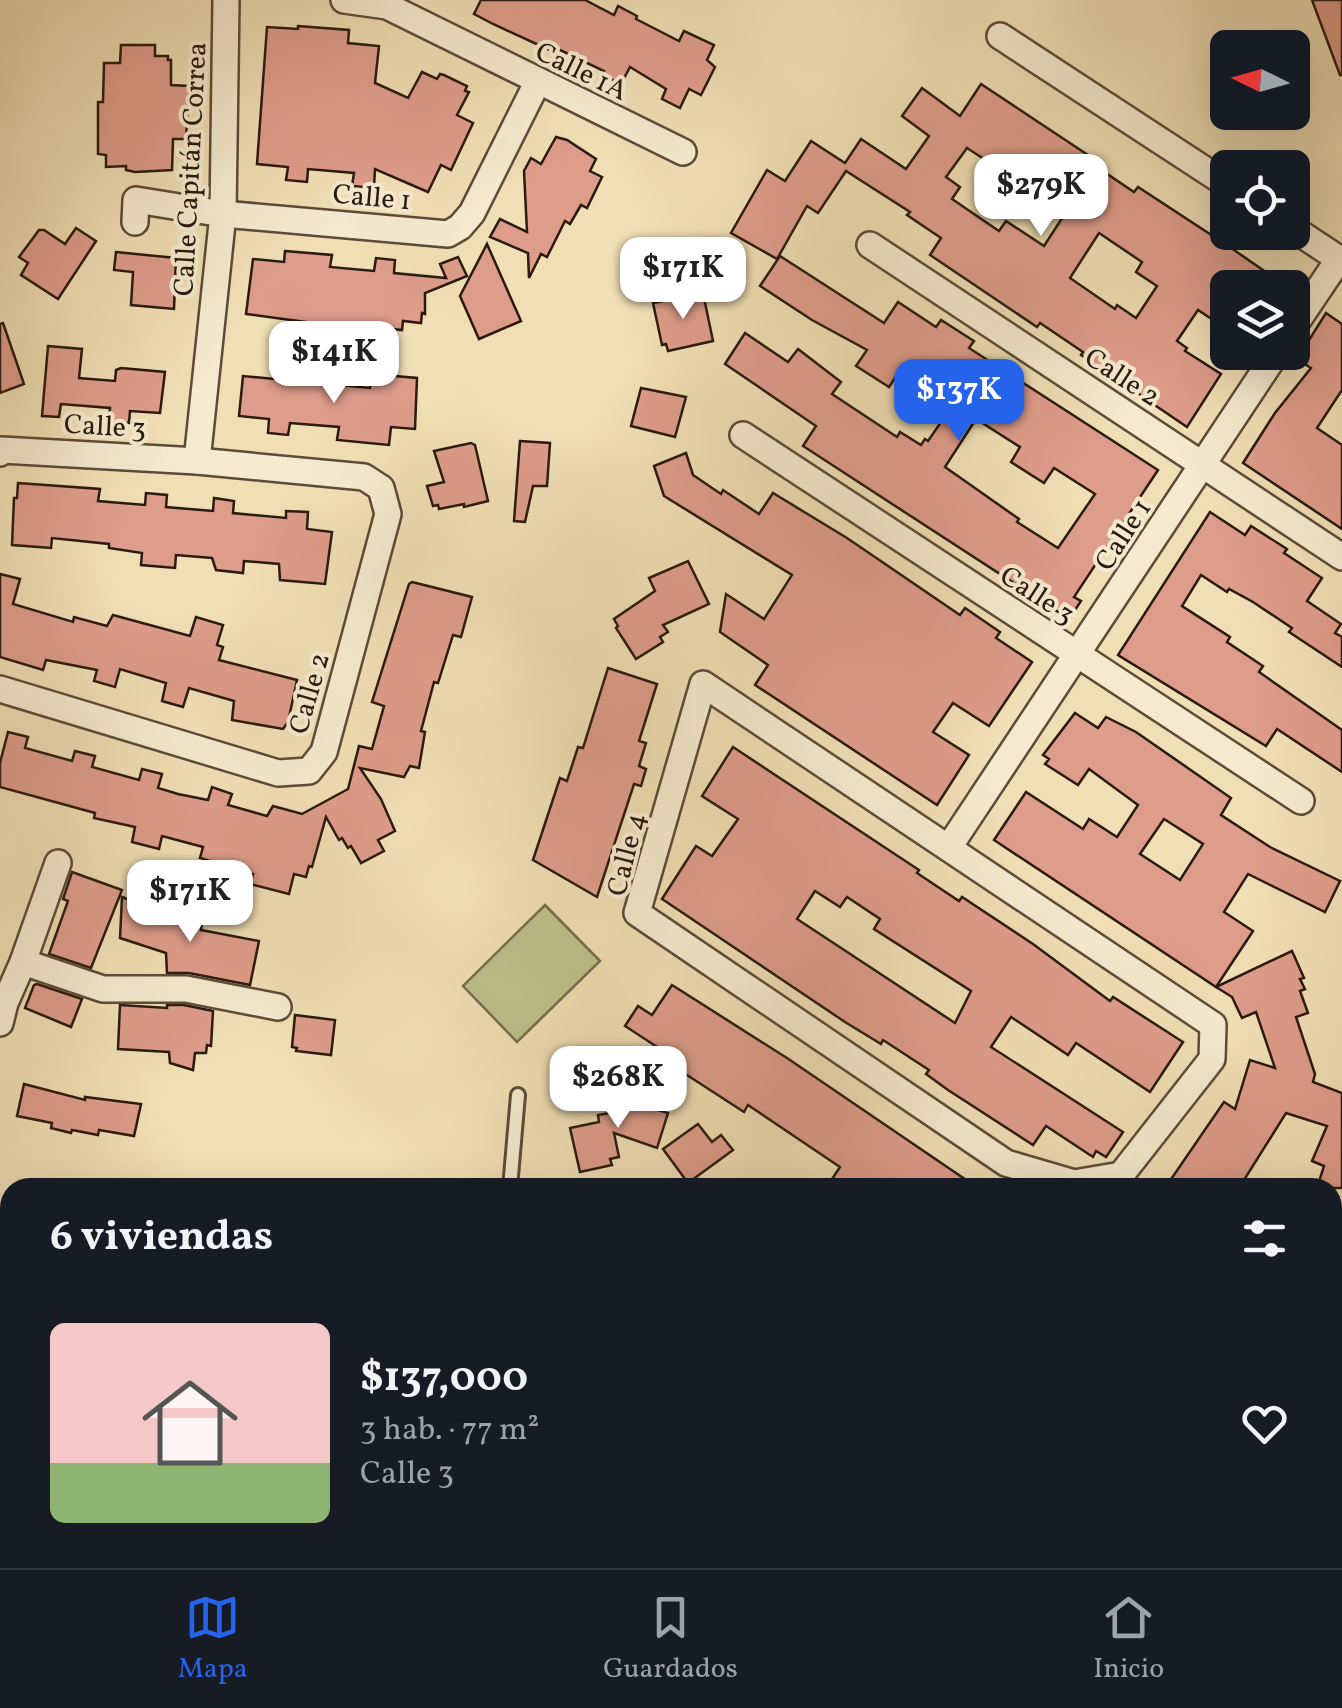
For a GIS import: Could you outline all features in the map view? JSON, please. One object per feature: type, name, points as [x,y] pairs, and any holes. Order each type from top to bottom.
[{"type":"street","name":"Calle Capitán Correa","points":[[202,461],[223,214],[226,0]]},
{"type":"street","name":"Calle 1A","points":[[344,0],[387,6],[683,152]]},
{"type":"street","points":[[1000,36],[1210,174]]},
{"type":"street","name":"Calle 1","points":[[135,222],[136,200],[223,214],[448,234],[472,213],[537,83]]},
{"type":"street","points":[[1310,240],[1340,260],[1310,303]]},
{"type":"street","name":"Calle 2","points":[[870,246],[1342,557]]},
{"type":"street","name":"Calle 1","points":[[948,847],[1265,370]]},
{"type":"street","name":"Calle 3","points":[[743,435],[1300,801]]},
{"type":"street","name":"Calle 3","points":[[0,453],[2,450],[202,461]]},
{"type":"street","name":"Calle 2","points":[[0,689],[278,772],[308,771],[324,752],[388,514],[380,488],[364,477],[202,461]]},
{"type":"street","name":"Calle 4","points":[[1055,1178],[1006,1163],[637,913],[703,684],[1213,1025],[1212,1059],[1122,1176],[1110,1178]]},
{"type":"street","points":[[0,1024],[58,863]]},
{"type":"street","points":[[23,962],[103,989],[186,989],[278,1008]]},
{"type":"lane","points":[[511,1178],[518,1094]]},
{"type":"green space","points":[[545,905],[600,961],[517,1042],[463,986]]},
{"type":"building","points":[[481,0],[585,0],[614,15],[618,6],[679,41],[684,31],[714,45],[707,60],[715,67],[701,95],[689,89],[680,108],[662,99],[666,89],[630,67],[621,84],[602,75],[604,71],[558,49],[556,53],[474,14]]},
{"type":"building","points":[[1312,0],[1342,0],[1342,75],[1340,75]]},
{"type":"building","points":[[267,27],[349,30],[348,43],[379,46],[375,83],[408,98],[422,72],[437,79],[444,75],[467,86],[465,91],[469,92],[457,115],[473,123],[451,170],[441,165],[428,192],[375,169],[374,188],[352,186],[354,173],[308,169],[307,182],[286,180],[288,167],[257,164]]},
{"type":"building","points":[[121,45],[155,45],[155,56],[168,56],[171,60],[171,85],[189,86],[186,139],[173,139],[172,170],[135,172],[126,170],[126,166],[106,167],[106,155],[98,154],[98,102],[103,102],[104,63],[120,63]]},
{"type":"building","points":[[981,84],[1094,159],[1091,163],[1134,192],[1138,187],[1210,234],[1210,250],[1234,250],[1263,270],[1210,270],[1210,318],[1198,310],[1177,341],[1210,370],[1221,374],[1187,427],[1040,323],[1037,327],[930,255],[941,238],[907,215],[910,212],[846,171],[818,213],[807,206],[777,259],[731,233],[767,170],[785,181],[811,141],[845,163],[861,139],[906,169],[929,136],[902,116],[922,88],[960,116]],"holes":[[[967,148],[1066,212],[1044,246],[1006,221],[999,231],[952,199],[960,187],[946,177]],[[1099,233],[1142,262],[1136,272],[1157,286],[1136,318],[1117,305],[1115,309],[1070,278]]]},
{"type":"building","points":[[556,137],[596,159],[590,171],[602,177],[587,208],[581,205],[570,224],[565,221],[547,257],[541,254],[529,278],[528,253],[490,237],[500,219],[527,232],[524,171],[531,158],[541,164]]},
{"type":"building","points":[[76,228],[96,241],[58,299],[21,275],[28,263],[19,257],[39,230],[65,244]]},
{"type":"building","points":[[487,244],[521,321],[479,339],[460,296]]},
{"type":"building","points":[[285,251],[332,255],[330,267],[374,271],[376,258],[395,260],[394,273],[446,278],[440,264],[458,257],[467,276],[425,293],[421,323],[403,321],[402,330],[357,325],[357,329],[246,314],[253,259],[284,262]]},
{"type":"building","points":[[116,252],[176,258],[174,309],[131,305],[133,272],[114,270]]},
{"type":"building","points":[[780,256],[884,323],[898,302],[936,327],[941,320],[974,341],[969,348],[1158,470],[1074,597],[1081,601],[1069,619],[803,446],[816,426],[725,364],[745,333],[788,362],[798,349],[841,382],[832,394],[897,437],[900,432],[921,445],[950,409],[897,375],[889,387],[856,366],[867,350],[760,286]],"holes":[[[976,419],[1020,447],[1011,462],[1044,483],[1054,468],[1095,494],[1058,548],[945,467]]]},
{"type":"building","points":[[703,293],[713,341],[668,351],[666,344],[662,345],[653,303]]},
{"type":"building","points":[[1326,313],[1342,324],[1342,390],[1317,428],[1342,445],[1342,529],[1243,463],[1275,413],[1310,370],[1310,338]]},
{"type":"building","points":[[3,323],[24,384],[0,393],[0,324]]},
{"type":"building","points":[[48,346],[82,349],[79,378],[115,381],[116,370],[121,368],[165,372],[160,413],[130,411],[129,423],[109,421],[110,408],[61,404],[59,417],[42,416]]},
{"type":"building","points":[[371,374],[417,378],[415,429],[391,427],[389,445],[337,440],[339,427],[290,423],[288,435],[268,433],[269,419],[239,416],[243,376],[370,388]]},
{"type":"building","points":[[641,388],[686,397],[675,437],[631,426]]},
{"type":"building","points":[[520,441],[550,443],[547,486],[533,486],[525,522],[514,521]]},
{"type":"building","points":[[475,445],[488,501],[464,507],[433,506],[427,486],[444,482],[434,451]]},
{"type":"building","points":[[686,453],[693,475],[721,494],[723,490],[759,514],[773,493],[960,615],[965,608],[1000,632],[996,638],[1032,662],[989,726],[953,703],[933,732],[969,755],[937,805],[755,685],[768,665],[720,632],[726,594],[764,619],[792,575],[664,496],[654,466]]},
{"type":"building","points":[[18,483],[100,489],[98,501],[145,505],[146,493],[167,495],[166,507],[213,511],[214,498],[234,501],[233,513],[286,518],[286,511],[308,512],[307,529],[332,532],[325,584],[280,580],[279,564],[244,561],[243,573],[216,570],[212,558],[176,555],[175,568],[141,565],[142,553],[109,548],[109,544],[52,538],[51,548],[12,545]]},
{"type":"building","points":[[1210,512],[1245,535],[1251,526],[1322,578],[1307,601],[1341,624],[1335,633],[1342,637],[1342,667],[1253,602],[1229,589],[1227,592],[1201,575],[1182,606],[1230,637],[1227,642],[1263,666],[1259,672],[1342,730],[1342,772],[1277,729],[1266,746],[1118,655]]},
{"type":"building","points":[[688,561],[709,604],[663,625],[668,632],[660,637],[663,642],[636,659],[614,619],[655,591],[649,578]]},
{"type":"building","points":[[0,574],[20,579],[13,604],[73,622],[74,617],[107,626],[113,615],[190,636],[196,617],[223,625],[217,645],[223,647],[219,660],[297,680],[288,722],[283,729],[232,720],[234,701],[189,688],[183,707],[162,701],[166,683],[120,669],[115,687],[94,681],[97,670],[46,660],[43,670],[0,657]]},
{"type":"building","points":[[412,582],[472,597],[461,637],[453,635],[438,683],[434,682],[421,731],[425,732],[419,768],[410,766],[404,777],[360,768],[381,799],[395,831],[378,840],[384,851],[361,863],[351,846],[348,848],[342,838],[339,840],[326,817],[312,867],[309,866],[306,877],[294,874],[289,894],[250,884],[253,874],[200,858],[203,847],[162,836],[159,849],[132,842],[135,827],[94,818],[95,813],[0,787],[0,763],[8,732],[28,737],[25,748],[72,761],[75,751],[95,756],[92,767],[139,780],[142,769],[162,774],[158,788],[178,794],[208,800],[212,787],[232,794],[228,805],[267,816],[273,806],[302,814],[348,789],[359,746],[372,749],[384,706],[372,702]]},
{"type":"building","points":[[608,668],[657,684],[639,741],[646,743],[639,766],[646,769],[641,786],[634,784],[597,897],[533,860],[560,778],[567,781],[578,747],[583,748]]},
{"type":"building","points":[[1075,713],[1098,728],[1106,717],[1136,732],[1231,798],[1221,815],[1270,847],[1340,881],[1325,912],[1248,874],[1224,912],[1253,931],[1216,987],[994,840],[1026,792],[1083,829],[1089,819],[1117,837],[1138,805],[1089,769],[1078,785],[1045,764],[1049,759],[1043,755]],"holes":[[[1164,819],[1203,844],[1180,880],[1140,854]]]},
{"type":"building","points":[[733,747],[919,870],[917,873],[959,901],[962,897],[1033,944],[1110,1001],[1113,997],[1183,1042],[1150,1092],[1076,1043],[1068,1055],[1011,1017],[991,1047],[1123,1132],[1106,1157],[1096,1151],[1093,1157],[1046,1126],[1033,1145],[948,1090],[926,1074],[929,1070],[883,1040],[881,1044],[845,1022],[662,899],[696,846],[712,856],[738,819],[702,796]],"holes":[[[815,891],[840,907],[847,897],[880,919],[874,929],[971,991],[955,1023],[797,919]]]},
{"type":"building","points":[[72,872],[122,890],[91,968],[49,954],[68,901],[63,899]]},
{"type":"building","points":[[122,897],[154,909],[151,918],[202,923],[201,930],[259,941],[250,985],[189,973],[167,973],[166,953],[120,938]]},
{"type":"building","points":[[1292,951],[1304,978],[1300,979],[1305,989],[1300,991],[1308,1013],[1296,1017],[1315,1074],[1313,1082],[1342,1093],[1342,1178],[1320,1178],[1324,1166],[1312,1161],[1327,1126],[1286,1113],[1245,1178],[1172,1178],[1224,1102],[1235,1109],[1250,1060],[1275,1068],[1256,1012],[1242,1018],[1232,997],[1216,987]]},
{"type":"building","points":[[37,984],[82,999],[71,1027],[25,1008]]},
{"type":"building","points":[[672,985],[963,1178],[833,1178],[840,1167],[748,1105],[744,1112],[673,1066],[677,1060],[625,1026],[638,1006],[652,1015]]},
{"type":"building","points":[[120,1005],[184,1005],[213,1011],[211,1046],[207,1045],[206,1053],[195,1053],[193,1070],[170,1063],[169,1052],[118,1049]]},
{"type":"building","points":[[295,1015],[335,1020],[331,1055],[296,1051],[292,1047]]},
{"type":"building","points":[[24,1084],[85,1100],[141,1104],[134,1136],[99,1130],[98,1135],[72,1130],[71,1133],[51,1128],[52,1123],[17,1116]]},
{"type":"building","points":[[623,1088],[652,1097],[648,1107],[668,1113],[657,1148],[614,1133],[619,1157],[610,1159],[612,1165],[580,1172],[570,1128],[599,1122],[598,1115],[616,1112]]},
{"type":"building","points":[[698,1124],[712,1142],[721,1135],[733,1150],[695,1178],[684,1178],[663,1149]]}]
